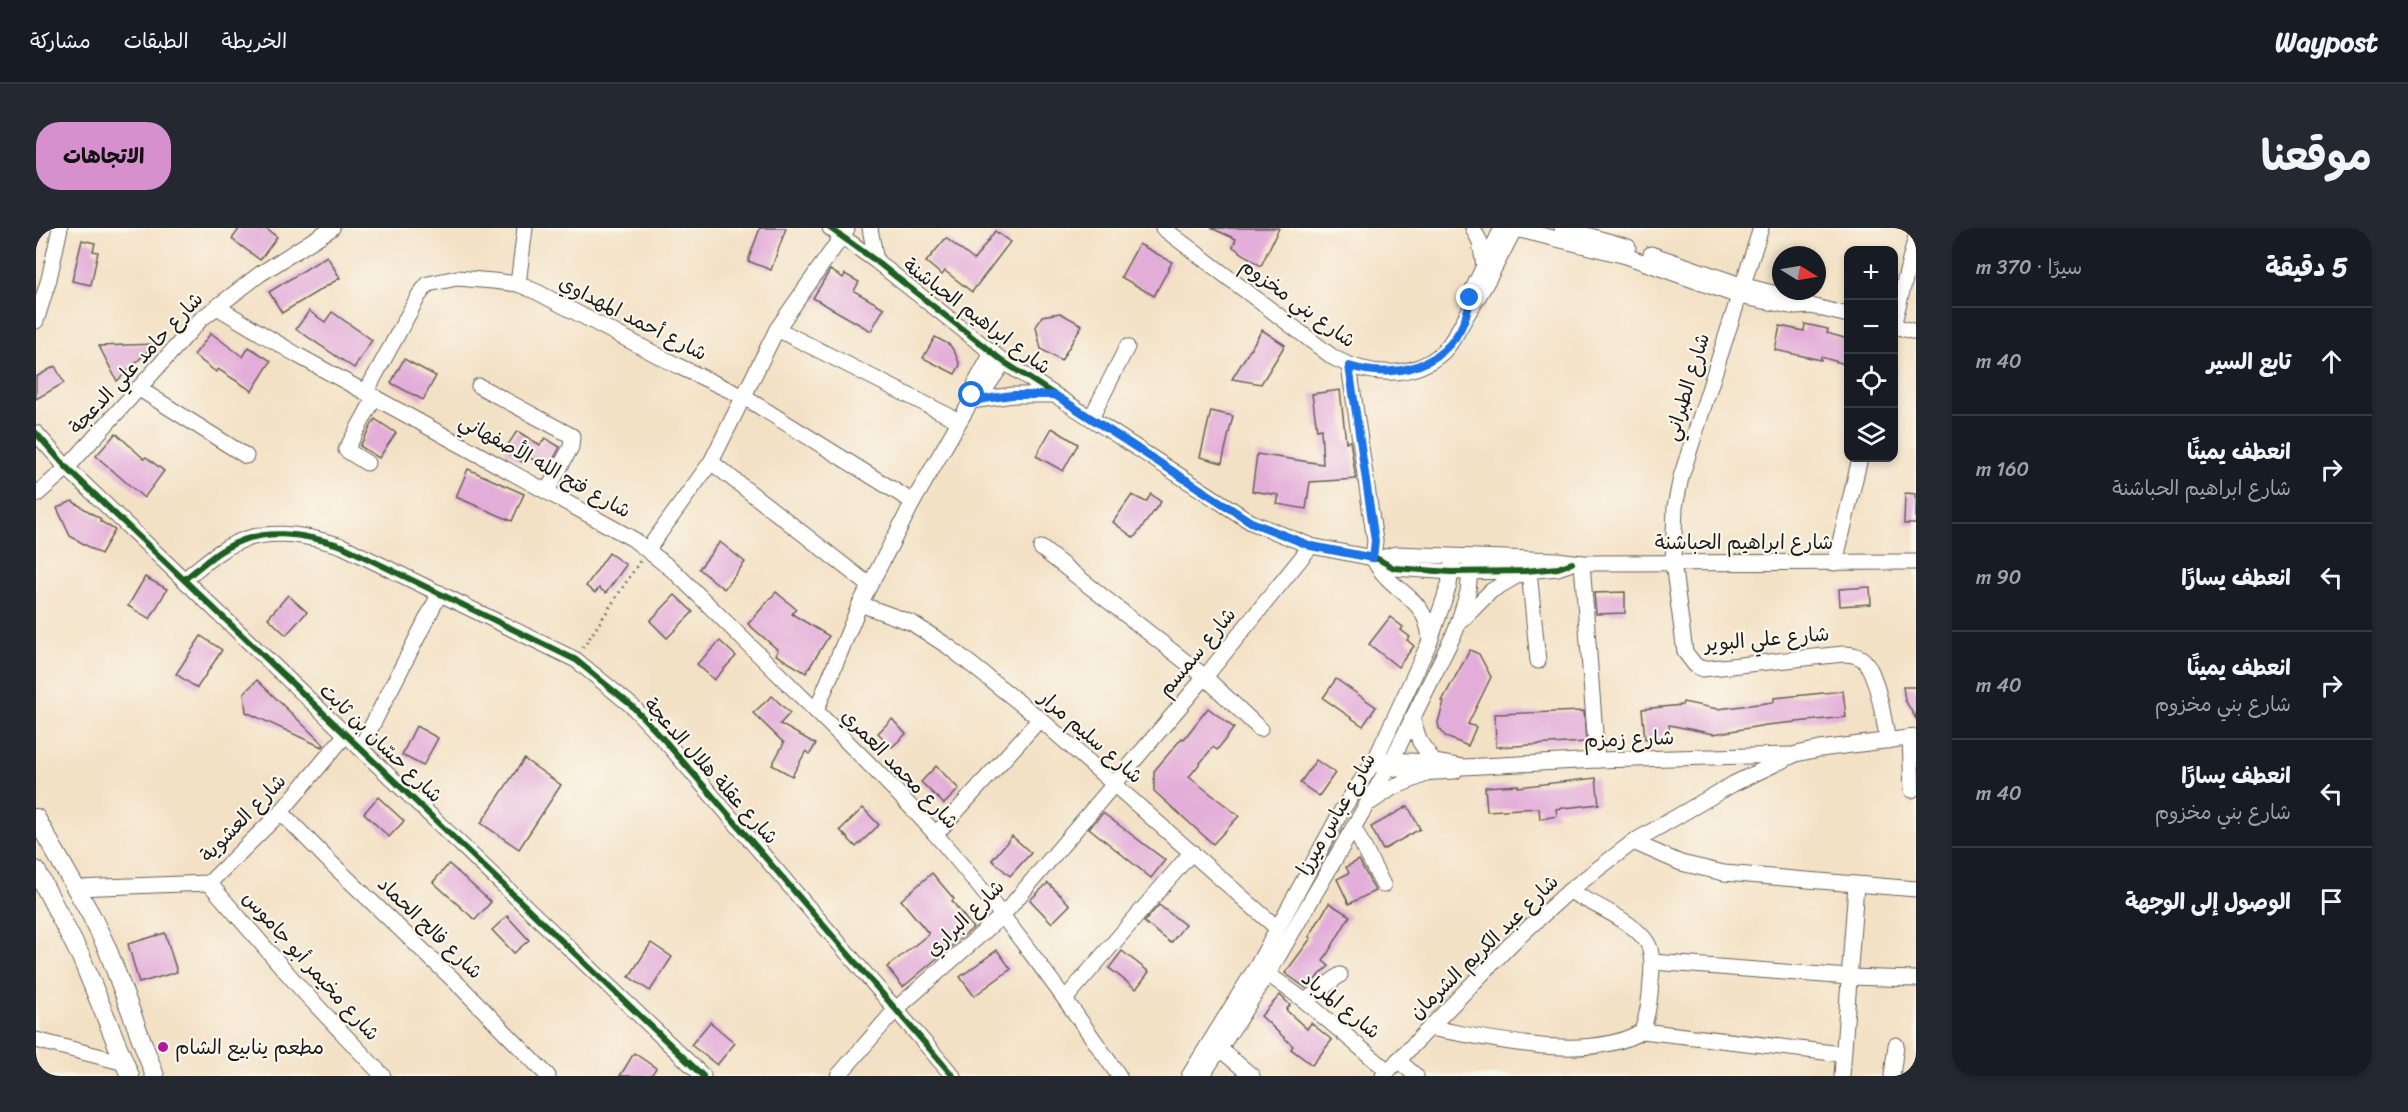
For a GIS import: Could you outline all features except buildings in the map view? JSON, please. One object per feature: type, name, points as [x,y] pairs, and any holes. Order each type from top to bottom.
[{"type":"main road","points":[[36,818],[107,948],[155,1076]]},
{"type":"main road","points":[[36,870],[81,957],[127,1069]]},
{"type":"street","points":[[36,321],[49,279],[60,228]]},
{"type":"street","name":"شارع حامد علي الدعجة","points":[[36,495],[67,468],[201,320],[260,274],[332,228]]},
{"type":"street","points":[[518,284],[525,228]]},
{"type":"street","points":[[870,228],[876,261]]},
{"type":"street","name":"شارع بني مخزوم","points":[[1163,228],[1321,349],[1349,366],[1368,372],[1388,373],[1408,370],[1427,363],[1443,351],[1480,296],[1514,228]]},
{"type":"street","points":[[1473,228],[1480,242],[1484,266]]},
{"type":"street","name":"شارع بني مخزوم","points":[[1469,312],[1472,292],[1502,228]]},
{"type":"street","points":[[1514,228],[1627,251]]},
{"type":"street","points":[[1562,228],[1739,290],[1797,298],[1811,306],[1844,314]]},
{"type":"street","name":"شارع الطبراني","points":[[1673,563],[1675,507],[1681,477],[1739,290],[1761,228]]},
{"type":"street","points":[[648,549],[711,462],[777,329],[840,231]]},
{"type":"street","name":"شارع ابراهيم الحباشنة","points":[[840,231],[998,357],[1251,522],[1311,546],[1376,558],[1394,568],[1557,560],[1577,563],[1916,562]]},
{"type":"street","points":[[1898,304],[1916,237]]},
{"type":"street","name":"شارع أحمد المهداوي","points":[[367,462],[346,450],[419,295],[428,284],[457,278],[518,284],[744,397],[912,502]]},
{"type":"street","name":"شارع فتح الله الأصفهاني","points":[[217,307],[648,549],[816,711]]},
{"type":"street","points":[[1898,327],[1916,332]]},
{"type":"street","points":[[777,329],[959,421]]},
{"type":"street","points":[[1091,418],[1127,347]]},
{"type":"street","name":"شارع محمد العمري","points":[[998,357],[984,391],[971,401],[959,421],[912,502],[869,585],[816,711],[882,776],[936,834],[1003,915],[1066,998],[1119,1076]]},
{"type":"street","points":[[1349,366],[1376,558],[1387,579],[1418,604],[1426,616],[1430,641]]},
{"type":"street","points":[[479,386],[572,436],[571,447],[548,491]]},
{"type":"street","points":[[138,388],[246,456]]},
{"type":"street","points":[[971,401],[1012,395],[1055,395]]},
{"type":"street","name":"شارع حسّان بن ثابت","points":[[36,434],[67,468],[347,733],[703,1076]]},
{"type":"street","points":[[711,462],[869,585]]},
{"type":"street","points":[[1835,563],[1859,462]]},
{"type":"street","name":"شارع عقلة هلال الدعجة","points":[[185,579],[224,549],[248,538],[275,533],[318,539],[342,546],[576,660],[594,672],[632,706],[666,741],[953,1076]]},
{"type":"street","name":"شارع سمسم","points":[[1113,783],[1205,677],[1311,546]]},
{"type":"street","points":[[1041,548],[1205,677],[1260,729]]},
{"type":"street","points":[[1577,563],[1597,760]]},
{"type":"street","name":"شارع ابراهيم الحباشنة","points":[[1471,565],[1527,571],[1558,568],[1577,563]]},
{"type":"street","name":"شارع علي البوير","points":[[1673,563],[1685,652],[1695,665],[1702,669],[1852,654],[1863,659],[1870,668],[1888,741]]},
{"type":"street","name":"شارع عباس ميرزا","points":[[1189,1076],[1216,1046],[1268,974],[1369,804],[1382,762],[1430,641],[1449,585],[1452,565]]},
{"type":"street","name":"شارع عباس ميرزا","points":[[1203,1076],[1277,928],[1342,810],[1382,762],[1412,717],[1456,630],[1468,592],[1471,565]]},
{"type":"street","points":[[1456,630],[1481,599],[1502,583],[1527,571],[1538,661]]},
{"type":"street","points":[[361,747],[440,593]]},
{"type":"street","name":"شارع سليم مرار","points":[[860,604],[926,630],[1040,719],[1277,928]]},
{"type":"street","points":[[1369,804],[1392,788],[1432,768],[1412,717]]},
{"type":"street","points":[[936,834],[1040,719]]},
{"type":"street","name":"شارع العشوية","points":[[76,888],[209,883],[281,812],[347,733]]},
{"type":"street","points":[[1912,790],[1913,738]]},
{"type":"street","name":"شارع عبد الكريم الشرمان","points":[[1389,1069],[1512,943],[1569,891],[1633,842],[1733,784],[1796,754],[1913,738]]},
{"type":"street","name":"شارع زمزم","points":[[1382,762],[1432,768],[1796,754]]},
{"type":"street","name":"شارع البراري","points":[[838,1076],[896,1009],[1003,915],[1113,783]]},
{"type":"street","name":"شارع فالح الحماد","points":[[281,812],[462,988],[548,1076]]},
{"type":"street","points":[[1354,828],[1383,885]]},
{"type":"street","points":[[1633,842],[1703,870],[1916,889]]},
{"type":"street","points":[[1066,998],[1192,852]]},
{"type":"street","name":"شارع مخيمر أبو جاموس","points":[[209,883],[301,989],[383,1076]]},
{"type":"street","points":[[1842,1076],[1856,885]]},
{"type":"street","points":[[1569,891],[1633,927],[1650,948],[1653,962],[1646,1018],[1642,1031]]},
{"type":"street","points":[[1653,962],[1916,980]]},
{"type":"street","name":"شارع المرباد","points":[[1268,974],[1389,1069],[1416,1076]]},
{"type":"street","points":[[1305,1001],[1340,975]]},
{"type":"street","points":[[1430,1028],[1524,1044],[1558,1047],[1605,1046],[1623,1041],[1642,1031],[1842,1054]]},
{"type":"street","points":[[36,1040],[127,1069]]},
{"type":"street","points":[[1892,1076],[1896,1045]]},
{"type":"street","points":[[1216,1046],[1252,1076]]},
{"type":"path","points":[[576,660],[648,549]]},
{"type":"cycle path","points":[[830,228],[876,261],[1004,362],[1251,522],[1311,546],[1378,559],[1394,568],[1451,572],[1525,571],[1558,568],[1572,563]]},
{"type":"cycle path","points":[[36,433],[67,468],[703,1076]]},
{"type":"cycle path","points":[[185,579],[215,555],[240,541],[283,534],[313,538],[342,546],[576,660],[632,706],[666,742],[953,1076]]},
{"type":"place","name":"مطعم ينابيع الشام","points":[[163,1047]]},
{"type":"route","points":[[972,395],[971,401],[1012,395],[1055,395],[1251,522],[1311,546],[1373,558],[1375,541],[1349,366],[1368,372],[1388,373],[1408,370],[1427,363],[1443,351],[1455,337],[1469,312],[1470,298]]}]
